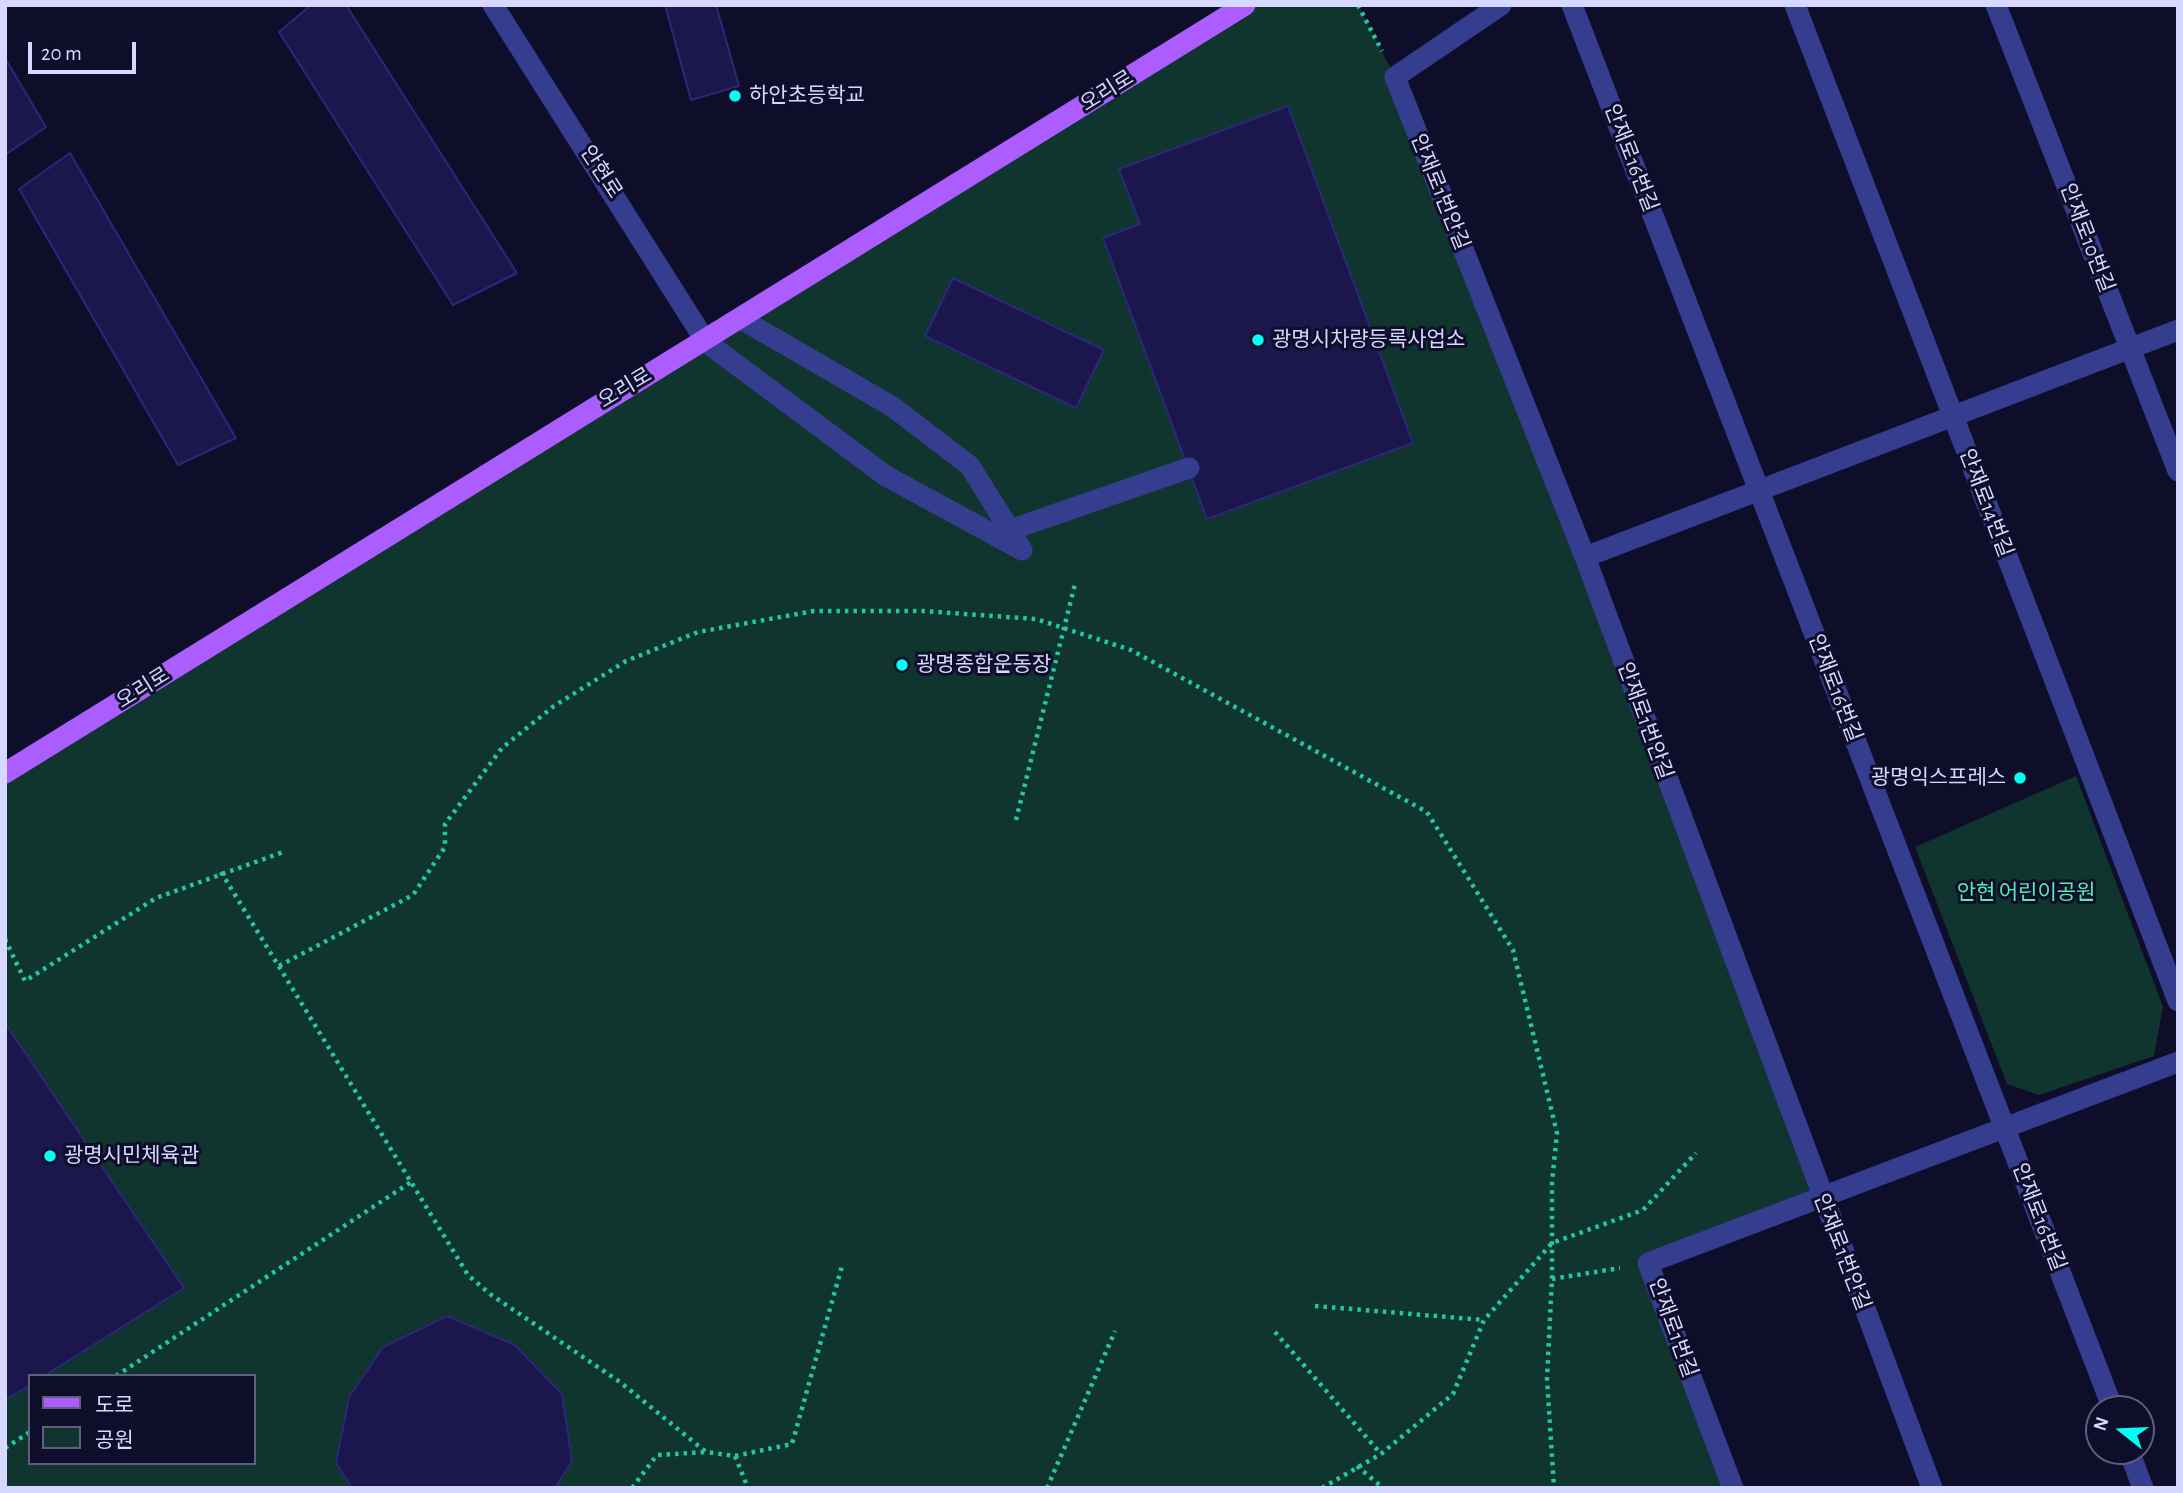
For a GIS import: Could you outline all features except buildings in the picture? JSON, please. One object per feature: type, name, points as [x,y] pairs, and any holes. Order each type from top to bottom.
[{"type":"main road","name":"오리로","points":[[5,773],[647,374],[706,342],[1245,5]]},
{"type":"street","name":"안현로","points":[[494,5],[706,342]]},
{"type":"street","points":[[1395,77],[1501,5]]},
{"type":"street","name":"안재로16번길","points":[[1572,5],[2108,1395]]},
{"type":"street","name":"안재로14번길","points":[[1794,5],[2178,1001]]},
{"type":"street","name":"안재로10번길","points":[[1996,5],[2178,471]]},
{"type":"street","name":"안재로1번안길","points":[[1395,77],[1585,557],[1931,1488]]},
{"type":"street","points":[[706,342],[886,476],[1022,550],[970,466],[892,407],[741,319]]},
{"type":"street","points":[[1585,557],[2178,330]]},
{"type":"street","points":[[1010,530],[1189,468]]},
{"type":"street","name":"안재로1번길","points":[[1733,1488],[1648,1263],[2178,1062]]},
{"type":"street","points":[[2134,1465],[2143,1488]]},
{"type":"path","points":[[1358,5],[1395,77]]},
{"type":"path","points":[[1016,820],[1075,584]]},
{"type":"path","points":[[279,966],[413,895],[445,847],[446,824],[502,748],[554,706],[626,662],[698,632],[814,611],[923,611],[1036,619],[1131,650],[1427,812],[1513,950],[1557,1133],[1552,1182],[1552,1279],[1547,1378],[1554,1488]]},
{"type":"path","points":[[5,939],[25,981],[156,898],[221,872],[286,851]]},
{"type":"path","points":[[221,872],[468,1275],[490,1294],[620,1382],[706,1452]]},
{"type":"path","points":[[1322,1488],[1381,1454],[1453,1394],[1484,1320],[1552,1243],[1643,1210],[1696,1153]]},
{"type":"path","points":[[119,1374],[411,1182]]},
{"type":"path","points":[[1552,1279],[1648,1263]]},
{"type":"path","points":[[632,1488],[657,1455],[706,1452],[735,1456],[792,1444],[842,1266]]},
{"type":"path","points":[[1315,1306],[1484,1320]]},
{"type":"path","points":[[1047,1488],[1115,1331]]},
{"type":"path","points":[[1275,1332],[1381,1454]]},
{"type":"path","points":[[5,1448],[28,1433]]},
{"type":"path","points":[[735,1456],[748,1488]]},
{"type":"path","points":[[1357,1466],[1383,1488]]},
{"type":"green space","name":"광명종합운동장","points":[[1245,5],[1358,5],[1395,77],[1821,1197],[1648,1263],[1733,1488],[5,1488],[5,773]]},
{"type":"green space","name":"안현 어린이공원","points":[[2076,776],[2163,1007],[2154,1056],[2039,1095],[2007,1084],[1915,847]]},
{"type":"place","name":"하안초등학교","points":[[735,96]]},
{"type":"place","name":"광명시차량등록사업소","points":[[1258,340]]},
{"type":"place","name":"광명종합운동장","points":[[902,665]]},
{"type":"place","name":"광명익스프레스","points":[[2020,778]]},
{"type":"place","name":"광명시민체육관","points":[[50,1156]]}]
